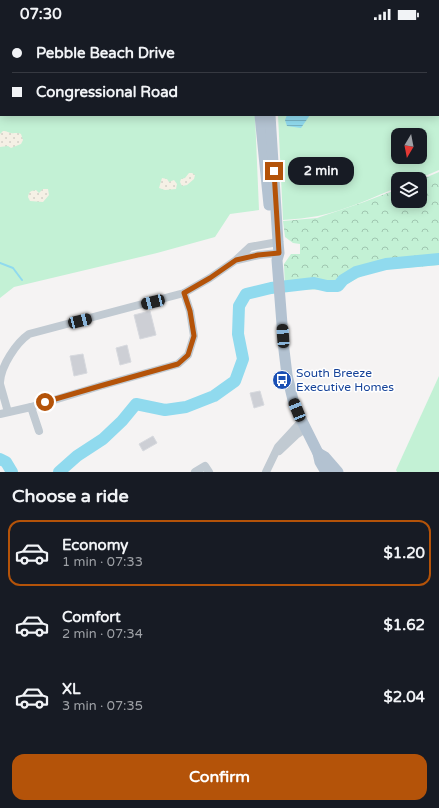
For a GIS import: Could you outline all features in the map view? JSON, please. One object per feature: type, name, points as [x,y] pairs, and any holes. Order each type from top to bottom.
[{"type":"main road","points":[[260,116],[279,272],[287,375],[293,400],[303,425],[326,472]]},
{"type":"main road","points":[[270,116],[276,250]]},
{"type":"main road","points":[[318,453],[325,457],[338,472]]},
{"type":"street","points":[[184,293],[190,311],[194,336],[191,358],[178,364],[31,407],[4,413],[0,383],[1,374],[22,338],[29,334],[184,293],[210,278],[236,260],[250,247],[276,250]]},
{"type":"street","points":[[31,407],[39,431]]},
{"type":"street","points":[[266,472],[278,447],[303,425]]},
{"type":"street","points":[[195,472],[205,466],[209,472]]},
{"type":"green space","points":[[0,116],[255,116],[259,210],[230,214],[215,237],[157,253],[14,287],[0,298]]},
{"type":"green space","points":[[278,116],[439,116],[439,170],[427,175],[427,172],[391,172],[391,190],[339,210],[305,218],[283,220]]},
{"type":"green space","points":[[439,172],[439,265],[380,270],[362,276],[348,283],[339,290],[285,289],[284,264],[291,254],[300,254],[300,244],[293,243],[285,237],[283,221],[317,218],[391,192],[391,208],[427,208],[427,177]]},
{"type":"green space","points":[[439,376],[439,472],[397,472],[396,470]]},
{"type":"sand","points":[[3,131],[21,134],[23,140],[21,144],[11,148],[8,146],[0,147],[0,134]]},
{"type":"sand","points":[[189,173],[195,175],[194,179],[187,185],[182,186],[180,182],[181,179],[185,178]]},
{"type":"sand","points":[[162,178],[167,179],[169,182],[174,180],[177,184],[176,189],[165,190],[159,188]]},
{"type":"sand","points":[[43,189],[48,189],[49,195],[43,202],[30,201],[28,197],[30,192],[36,190],[39,193]]},
{"type":"water","points":[[287,116],[309,116],[301,128],[287,126],[285,120]]},
{"type":"building","points":[[150,311],[156,335],[140,339],[134,315]]},
{"type":"building","points":[[127,345],[131,362],[120,365],[116,348]]},
{"type":"building","points":[[83,354],[87,373],[74,376],[70,356]]},
{"type":"building","points":[[260,391],[264,405],[254,408],[250,393]]},
{"type":"building","points":[[153,436],[157,443],[143,451],[139,444]]},
{"type":"waterway","points":[[59,472],[77,456],[103,439],[122,421],[136,404],[165,410],[186,407],[214,396],[235,381],[243,359],[238,334],[239,306],[246,294],[271,288],[314,283],[327,286],[338,286],[343,280],[356,272],[386,264],[439,259]]},
{"type":"waterway","points":[[0,263],[13,268],[22,280]]},
{"type":"waterway","points":[[0,459],[6,462],[12,472]]},
{"type":"place","name":"South Breeze Executive Homes","points":[[282,380]]},
{"type":"route","points":[[45,402],[178,364],[188,355],[192,347],[194,336],[190,311],[184,293],[210,278],[236,260],[258,255],[279,253],[274,171]]}]
